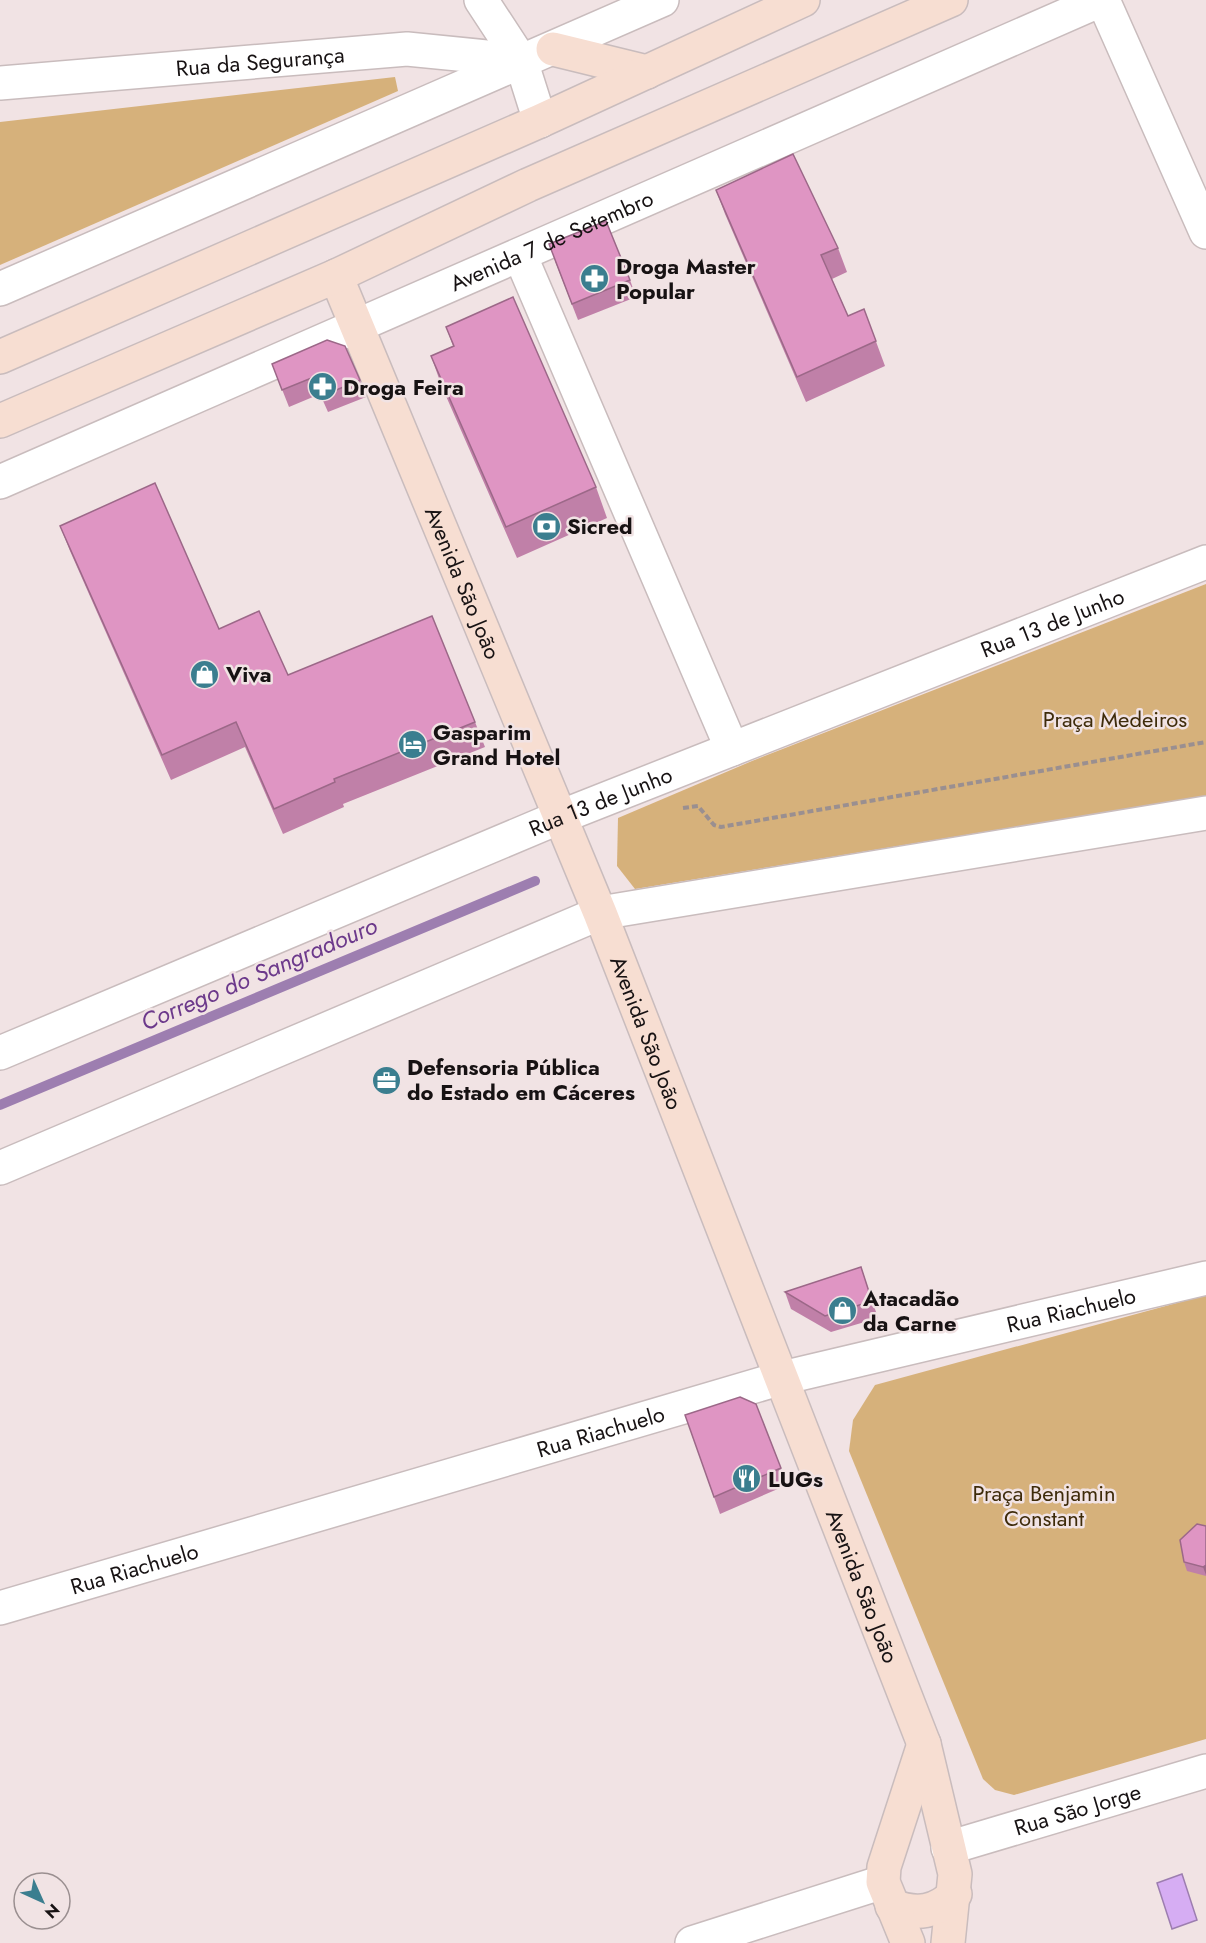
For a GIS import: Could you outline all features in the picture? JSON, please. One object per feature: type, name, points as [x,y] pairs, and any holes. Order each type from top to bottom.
[{"type":"main road","points":[[0,357],[540,121],[802,0]]},
{"type":"main road","points":[[0,421],[336,276],[528,185],[951,0]]},
{"type":"main road","points":[[553,49],[647,72]]},
{"type":"main road","points":[[528,185],[541,170],[544,153],[540,121]]},
{"type":"main road","name":"Avenida São João","points":[[336,276],[600,913],[924,1744],[955,1874],[955,1894],[948,1943]]},
{"type":"main road","points":[[908,1943],[888,1894],[884,1867],[924,1744]]},
{"type":"main road","points":[[892,1844],[909,1839],[926,1838],[948,1848]]},
{"type":"main road","points":[[888,1894],[906,1911],[930,1911],[955,1894]]},
{"type":"street","points":[[481,0],[521,61],[540,121]]},
{"type":"street","points":[[0,290],[662,0]]},
{"type":"street","points":[[1102,0],[1206,232]]},
{"type":"street","name":"Avenida 7 de Setembro","points":[[0,482],[356,324],[520,255],[1102,0]]},
{"type":"street","name":"Rua da Segurança","points":[[0,83],[407,49],[521,61]]},
{"type":"street","points":[[520,255],[732,749]]},
{"type":"street","name":"Rua 13 de Junho","points":[[0,1053],[560,817],[1206,562]]},
{"type":"street","points":[[0,1168],[600,913],[1206,813]]},
{"type":"street","name":"Rua Riachuelo","points":[[0,1608],[783,1378],[1206,1278]]},
{"type":"street","name":"Rua São Jorge","points":[[948,1848],[1206,1771]]},
{"type":"street","points":[[693,1943],[888,1894]]},
{"type":"path","points":[[674,809],[698,806],[714,825],[721,827],[1206,742]]},
{"type":"green space","points":[[395,77],[398,91],[0,265],[0,122]]},
{"type":"green space","name":"Praça Medeiros","points":[[1206,584],[1206,796],[635,889],[617,866],[618,818],[752,761]]},
{"type":"green space","name":"Praça Benjamin Constant","points":[[1206,1295],[1206,1739],[1014,1795],[995,1790],[983,1779],[849,1451],[853,1420],[875,1385]]},
{"type":"shaded area","points":[[1182,1874],[1197,1920],[1172,1929],[1157,1883]]},
{"type":"building","points":[[793,154],[838,248],[821,255],[848,316],[864,309],[876,341],[797,377],[716,190]]},
{"type":"building","name":"Droga Master Popular","points":[[606,221],[630,280],[572,304],[549,244]]},
{"type":"building","points":[[513,297],[596,487],[506,527],[431,356],[454,346],[446,327]]},
{"type":"building","points":[[327,340],[345,346],[360,380],[322,396],[314,377],[282,390],[272,364]]},
{"type":"building","points":[[155,483],[219,629],[259,611],[288,675],[432,616],[475,722],[334,779],[335,782],[274,809],[236,722],[162,755],[60,526]]},
{"type":"building","points":[[861,1267],[872,1301],[825,1316],[785,1292]]},
{"type":"building","points":[[740,1397],[756,1404],[781,1468],[714,1497],[685,1415]]},
{"type":"building","points":[[1197,1524],[1206,1526],[1206,1565],[1203,1567],[1184,1562],[1180,1540]]},
{"type":"waterway","name":"Corrego do Sangradouro","points":[[0,1105],[535,881]]},
{"type":"place","name":"Droga Master Popular","points":[[595,279]]},
{"type":"place","name":"Droga Feira","points":[[322,387]]},
{"type":"place","name":"Sicred","points":[[546,526]]},
{"type":"place","name":"Viva","points":[[205,674]]},
{"type":"place","name":"Gasparim Grand Hotel","points":[[412,745]]},
{"type":"place","name":"Defensoria Pública do Estado em Cáceres","points":[[386,1080]]},
{"type":"place","name":"Atacadão da Carne","points":[[842,1311]]},
{"type":"place","name":"LUGs","points":[[747,1479]]}]
